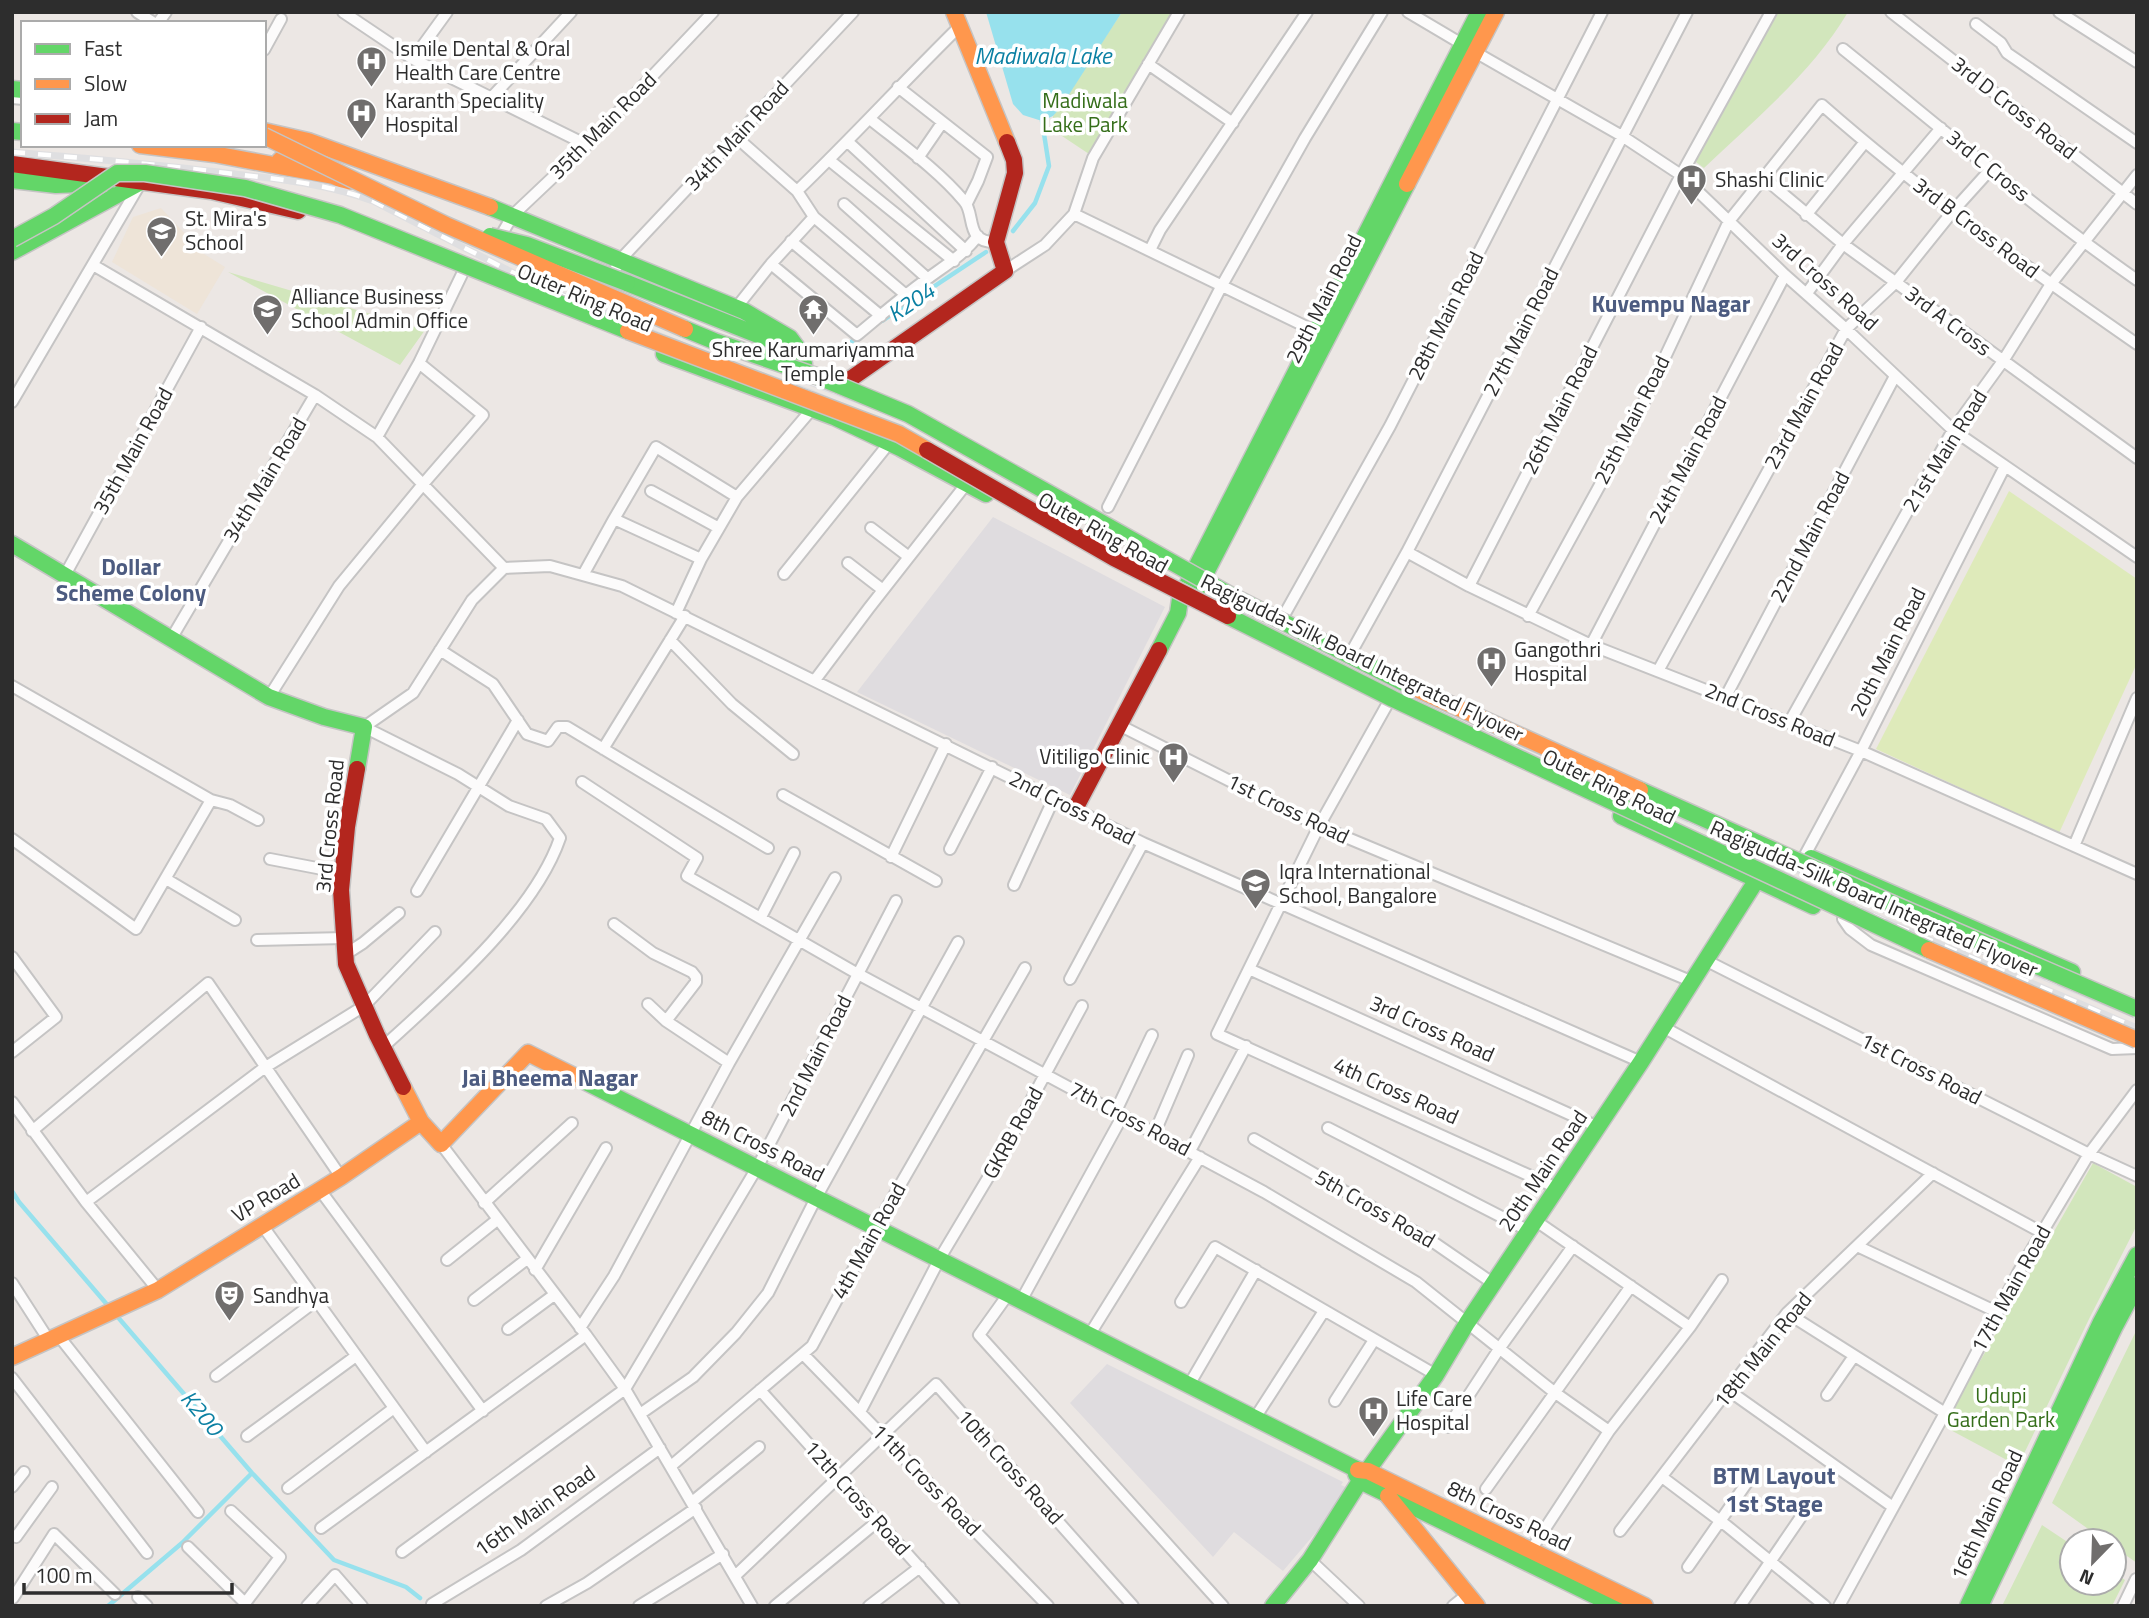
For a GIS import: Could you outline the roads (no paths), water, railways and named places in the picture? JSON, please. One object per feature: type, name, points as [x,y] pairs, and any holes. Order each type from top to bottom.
[{"type":"main road","name":"29th Main Road","points":[[1075,809],[1200,573],[1469,48],[1479,12]]},
{"type":"main road","name":"29th Main Road","points":[[1200,573],[1317,332],[1469,48],[1496,12]]},
{"type":"main road","points":[[849,380],[1005,271],[996,242],[1015,173],[1014,160],[957,19]]},
{"type":"main road","points":[[266,134],[308,141],[513,215],[737,308],[790,338],[802,353],[797,361],[778,343],[527,244],[446,225]]},
{"type":"main road","points":[[266,135],[446,225],[714,341],[819,377],[908,414],[1232,596],[1402,682],[1879,897],[2137,1009]]},
{"type":"main road","points":[[274,165],[308,141]]},
{"type":"main road","name":"Outer Ring Road","points":[[178,147],[216,149],[274,165],[333,176],[749,346],[849,380],[905,404],[1200,573],[1352,651],[1619,775],[2137,1002]]},
{"type":"main road","name":"Outer Ring Road","points":[[12,164],[211,191],[349,225],[464,270],[709,373],[812,409],[890,442],[1183,605],[1756,881],[2137,1047]]},
{"type":"main road","name":"Ragigudda-Silk Board Integrated Flyover","points":[[12,239],[54,216],[117,173],[145,173],[245,188],[340,215],[708,363],[900,434],[1114,558],[1393,699],[1881,929],[2137,1040]]},
{"type":"main road","points":[[12,180],[56,185],[141,182]]},
{"type":"main road","points":[[12,252],[141,182]]},
{"type":"main road","points":[[12,544],[269,697],[324,717],[364,727]]},
{"type":"main road","name":"3rd Cross Road","points":[[364,727],[347,827],[341,890],[346,964],[383,1047],[421,1122],[441,1144]]},
{"type":"main road","name":"20th Main Road","points":[[1273,1606],[1310,1560],[1361,1474],[1436,1375],[1467,1323],[1707,961],[1756,881]]},
{"type":"main road","name":"8th Cross Road","points":[[441,1144],[528,1053],[1016,1296],[1361,1474],[1531,1550],[1645,1606]]},
{"type":"main road","name":"VP Road","points":[[12,1357],[130,1306],[158,1290],[341,1177],[421,1122]]},
{"type":"main road","name":"16th Main Road","points":[[1968,1606],[2101,1322],[2137,1255]]},
{"type":"main road","name":"16th Main Road","points":[[1980,1606],[2137,1285]]},
{"type":"main road","name":"8th Cross Road","points":[[1361,1474],[1383,1491],[1595,1601],[1616,1606]]},
{"type":"main road","points":[[1383,1491],[1472,1600]]},
{"type":"street","points":[[343,12],[359,16],[413,59],[587,145]]},
{"type":"street","points":[[413,59],[447,12]]},
{"type":"street","points":[[492,97],[570,12]]},
{"type":"street","name":"35th Main Road","points":[[496,242],[513,215],[587,145],[713,12]]},
{"type":"street","name":"34th Main Road","points":[[605,288],[620,260],[853,12]]},
{"type":"street","points":[[1005,271],[1045,245],[1074,214],[1093,158],[1180,12]]},
{"type":"street","points":[[1150,250],[1160,230],[1307,12]]},
{"type":"street","points":[[1108,507],[1221,287],[1382,12]]},
{"type":"street","name":"3rd Cross Road","points":[[1408,12],[1622,136],[1681,175],[1953,430],[2137,557]]},
{"type":"street","name":"28th Main Road","points":[[1283,617],[1390,426],[1602,12]]},
{"type":"street","name":"27th Main Road","points":[[1352,651],[1407,552],[1687,12]]},
{"type":"street","name":"26th Main Road","points":[[1468,586],[1681,175],[1771,12]]},
{"type":"street","name":"3rd D Cross Road","points":[[1891,12],[2137,204]]},
{"type":"street","points":[[2059,12],[2137,62]]},
{"type":"street","points":[[266,45],[279,14]]},
{"type":"street","points":[[797,191],[870,119],[957,19]]},
{"type":"street","points":[[1976,24],[2001,43],[2007,52],[2137,143]]},
{"type":"street","name":"3rd C Cross","points":[[1843,49],[2082,242],[2137,279]]},
{"type":"street","points":[[1149,64],[1233,123]]},
{"type":"street","points":[[898,87],[987,157],[967,203],[969,220],[978,236],[987,242],[996,242]]},
{"type":"street","name":"3rd B Cross Road","points":[[1822,105],[1953,211],[2137,344]]},
{"type":"street","name":"25th Main Road","points":[[1528,615],[1634,423],[1728,221],[1822,105]]},
{"type":"street","points":[[870,119],[967,203]]},
{"type":"street","points":[[918,158],[942,123]]},
{"type":"street","points":[[1807,293],[1843,244],[1905,174],[1941,128]]},
{"type":"street","points":[[736,137],[797,191],[814,217],[906,295]]},
{"type":"street","points":[[848,142],[966,251]]},
{"type":"street","points":[[1806,215],[1865,142]]},
{"type":"street","points":[[829,160],[954,261]]},
{"type":"street","name":"23rd Main Road","points":[[1658,671],[1846,329],[1896,282],[1990,170]]},
{"type":"street","name":"21st Main Road","points":[[1789,723],[1953,430],[2003,362],[2051,284],[2137,175]]},
{"type":"street","name":"3rd A Cross","points":[[1764,178],[1843,244],[2137,458]]},
{"type":"street","points":[[12,402],[141,182]]},
{"type":"street","points":[[844,204],[927,278]]},
{"type":"street","points":[[1074,214],[1317,332]]},
{"type":"street","points":[[737,308],[771,264],[814,217]]},
{"type":"street","points":[[771,264],[858,335],[927,278],[954,261],[978,236]]},
{"type":"street","points":[[791,241],[881,316]]},
{"type":"street","points":[[93,265],[315,395],[377,436],[504,568],[472,600],[413,693],[364,727],[458,774],[509,806],[546,819],[560,838],[554,857],[513,917],[444,990],[383,1047]]},
{"type":"street","points":[[377,436],[419,363],[464,270]]},
{"type":"street","name":"24th Main Road","points":[[1591,645],[1785,275]]},
{"type":"street","name":"35th Main Road","points":[[65,575],[201,327]]},
{"type":"street","points":[[269,697],[339,586],[483,415],[419,363]]},
{"type":"street","name":"22nd Main Road","points":[[1725,698],[1895,376]]},
{"type":"street","name":"34th Main Road","points":[[171,639],[315,395]]},
{"type":"street","points":[[603,749],[670,640],[701,559],[737,497],[812,409]]},
{"type":"street","points":[[784,574],[890,442]]},
{"type":"street","points":[[583,575],[656,447],[737,497]]},
{"type":"street","name":"20th Main Road","points":[[1805,855],[1861,751],[2005,466]]},
{"type":"street","points":[[815,680],[967,483]]},
{"type":"street","points":[[651,491],[719,528]]},
{"type":"street","points":[[614,519],[701,559]]},
{"type":"street","points":[[871,528],[909,557]]},
{"type":"street","name":"2nd Cross Road","points":[[1407,552],[1468,586],[1591,645],[1861,751],[2074,846],[2135,870]]},
{"type":"street","points":[[848,564],[883,590]]},
{"type":"street","name":"2nd Cross Road","points":[[504,568],[550,566],[622,586],[1143,843],[1641,1062]]},
{"type":"street","points":[[670,640],[732,704],[793,754]]},
{"type":"street","points":[[440,650],[493,684],[527,734],[548,741],[561,726],[567,727],[768,848]]},
{"type":"street","points":[[12,687],[211,800],[230,804],[258,820]]},
{"type":"street","points":[[2074,846],[2137,698]]},
{"type":"street","points":[[1249,969],[1319,826],[1388,703]]},
{"type":"street","points":[[417,891],[518,720]]},
{"type":"street","name":"1st Cross Road","points":[[1119,725],[1319,826],[1693,982]]},
{"type":"street","points":[[891,857],[946,744]]},
{"type":"street","points":[[950,849],[992,767]]},
{"type":"street","name":"7th Cross Road","points":[[582,782],[697,858],[687,876],[858,974],[1190,1150],[1416,1282],[1554,1392],[1609,1431]]},
{"type":"street","points":[[783,795],[936,881]]},
{"type":"street","points":[[1014,885],[1054,798]]},
{"type":"street","points":[[12,839],[136,929],[211,800]]},
{"type":"street","points":[[1070,979],[1143,843]]},
{"type":"street","points":[[761,917],[794,853]]},
{"type":"street","points":[[270,859],[343,873]]},
{"type":"street","points":[[321,1528],[483,1411],[583,1331],[729,1063],[835,878]]},
{"type":"street","points":[[166,879],[235,920]]},
{"type":"street","name":"2nd Main Road","points":[[625,1389],[758,1166],[896,901]]},
{"type":"street","points":[[257,940],[345,946],[363,943],[398,913]]},
{"type":"street","points":[[614,924],[653,953],[692,972],[696,977],[696,982],[666,1021]]},
{"type":"street","points":[[86,1202],[264,1068],[365,1006],[435,932]]},
{"type":"street","points":[[640,1414],[693,1377],[736,1333],[768,1293],[817,1196],[958,942]]},
{"type":"street","points":[[12,957],[56,1017],[12,1052]]},
{"type":"street","name":"1st Cross Road","points":[[1707,961],[2137,1176]]},
{"type":"street","name":"3rd Cross Road","points":[[1249,969],[1598,1127]]},
{"type":"street","name":"4th Cross Road","points":[[1249,969],[1217,1034],[1558,1188]]},
{"type":"street","name":"4th Main Road","points":[[671,1466],[812,1346],[876,1227],[1023,973]]},
{"type":"street","points":[[32,1131],[208,984],[341,1177]]},
{"type":"street","points":[[648,1004],[666,1021],[729,1063]]},
{"type":"street","name":"GKRB Road","points":[[860,1412],[940,1258],[1001,1156],[1082,1006]]},
{"type":"street","points":[[1663,1027],[2041,1232]]},
{"type":"street","points":[[1152,1035],[1119,1113],[1016,1296],[979,1335],[1223,1606]]},
{"type":"street","points":[[1190,1150],[1246,1046]]},
{"type":"street","points":[[1155,1132],[1188,1055]]},
{"type":"street","name":"17th Main Road","points":[[1839,1606],[2041,1232],[2090,1154],[2137,1090]]},
{"type":"street","points":[[12,1102],[86,1202],[158,1290]]},
{"type":"street","points":[[484,1203],[572,1123]]},
{"type":"street","points":[[1328,1128],[1573,1246],[1690,1327]]},
{"type":"street","name":"5th Cross Road","points":[[1254,1139],[1436,1244],[1493,1284]]},
{"type":"street","points":[[441,1144],[625,1389],[752,1606]]},
{"type":"street","points":[[536,1270],[606,1148]]},
{"type":"street","points":[[1090,1334],[1200,1157]]},
{"type":"street","name":"18th Main Road","points":[[1620,1531],[1787,1313],[1933,1173]]},
{"type":"street","points":[[320,1190],[483,1411]]},
{"type":"street","points":[[447,1260],[497,1220]]},
{"type":"street","points":[[262,1225],[426,1452]]},
{"type":"street","points":[[1448,1427],[1499,1349],[1573,1246]]},
{"type":"street","points":[[1857,1246],[1997,1312]]},
{"type":"street","points":[[1181,1302],[1215,1247],[1436,1375]]},
{"type":"street","points":[[474,1300],[527,1259]]},
{"type":"street","points":[[1189,1385],[1256,1270]]},
{"type":"street","points":[[1531,1550],[1609,1431],[1690,1327],[1722,1279]]},
{"type":"street","points":[[12,1283],[53,1337],[198,1512]]},
{"type":"street","points":[[1486,1489],[1631,1286]]},
{"type":"street","points":[[508,1329],[554,1294]]},
{"type":"street","points":[[216,1376],[317,1300]]},
{"type":"street","points":[[1255,1418],[1324,1311]]},
{"type":"street","points":[[1787,1313],[1945,1413]]},
{"type":"street","points":[[1335,1401],[1374,1340]]},
{"type":"street","name":"11th Cross Road","points":[[803,1353],[1048,1606]]},
{"type":"street","points":[[247,1436],[356,1356]]},
{"type":"street","points":[[1827,1395],[1854,1356]]},
{"type":"street","points":[[12,1378],[148,1553]]},
{"type":"street","name":"10th Cross Road","points":[[883,1435],[936,1384],[1133,1606]]},
{"type":"street","points":[[402,1552],[625,1389]]},
{"type":"street","name":"12th Cross Road","points":[[760,1390],[954,1606]]},
{"type":"street","points":[[1728,1390],[1893,1507]]},
{"type":"street","points":[[288,1488],[394,1408]]},
{"type":"street","points":[[735,1576],[883,1435]]},
{"type":"street","points":[[546,1606],[587,1583],[694,1505],[759,1447]]},
{"type":"street","name":"16th Main Road","points":[[432,1604],[521,1550],[660,1448]]},
{"type":"street","points":[[12,1487],[24,1472]]},
{"type":"street","points":[[1688,1567],[1753,1474]]},
{"type":"street","points":[[1662,1477],[1825,1606]]},
{"type":"street","points":[[12,1535],[16,1537],[52,1487]]},
{"type":"street","points":[[1740,1606],[1807,1508]]},
{"type":"street","points":[[188,1547],[244,1604],[280,1556],[231,1511]]},
{"type":"street","points":[[775,1606],[878,1521]]},
{"type":"street","points":[[12,1598],[54,1534],[115,1594]]},
{"type":"street","points":[[639,1606],[723,1554]]},
{"type":"street","points":[[1310,1560],[1359,1606]]},
{"type":"street","points":[[869,1606],[919,1567]]},
{"type":"street","points":[[307,1606],[335,1575],[362,1606]]},
{"type":"street","points":[[2123,1606],[2136,1579]]},
{"type":"street","points":[[138,1597],[147,1606]]},
{"type":"street","points":[[1453,1606],[1472,1600]]},
{"type":"water","name":"Madiwala Lake","points":[[986,12],[1122,12],[1061,107],[1053,116],[1042,121],[1023,115],[1013,104]]},
{"type":"waterway","name":"K204","points":[[1013,231],[1035,203],[1049,166],[1042,121]]},
{"type":"waterway","name":"K204","points":[[882,321],[986,252]]},
{"type":"waterway","name":"K204","points":[[836,352],[857,338]]},
{"type":"waterway","name":"K200","points":[[12,1191],[110,1308]]},
{"type":"waterway","name":"K200","points":[[116,1315],[252,1473],[334,1560],[406,1587],[420,1598]]},
{"type":"waterway","points":[[108,1606],[182,1543],[252,1473]]},
{"type":"railway","points":[[12,152],[282,180],[337,190],[373,201],[537,285],[711,357],[809,392],[907,434],[1122,555],[1446,720],[1883,920],[2137,1028]]},
{"type":"railway","points":[[784,372],[904,418],[1015,481]]},
{"type":"railway","points":[[1429,701],[1887,911],[2137,1016]]},
{"type":"place","name":"Ismile Dental & Oral Health Care Centre","points":[[372,88]]},
{"type":"place","name":"Karanth Speciality Hospital","points":[[362,140]]},
{"type":"place","name":"Shashi Clinic","points":[[1692,207]]},
{"type":"place","name":"St. Mira's School","points":[[162,258]]},
{"type":"place","name":"Alliance Business School Admin Office","points":[[268,336]]},
{"type":"place","name":"Shree Karumariyamma Temple","points":[[813,337]]},
{"type":"place","name":"Gangothri Hospital","points":[[1491,689]]},
{"type":"place","name":"Vitiligo Clinic","points":[[1173,784]]},
{"type":"place","name":"Iqra International School, Bangalore","points":[[1256,911]]},
{"type":"place","name":"Sandhya","points":[[230,1323]]},
{"type":"place","name":"Life Care Hospital","points":[[1373,1438]]},
{"type":"district","name":"Kuvempu Nagar","points":[[1671,304]]},
{"type":"district","name":"Dollar Scheme Colony","points":[[131,580]]},
{"type":"district","name":"Jai Bheema Nagar","points":[[550,1078]]},
{"type":"district","name":"BTM Layout 1st Stage","points":[[1774,1490]]},
{"type":"park label","name":"Madiwala Lake Park","points":[[1085,113]]},
{"type":"park label","name":"Udupi Garden Park","points":[[2001,1408]]}]
